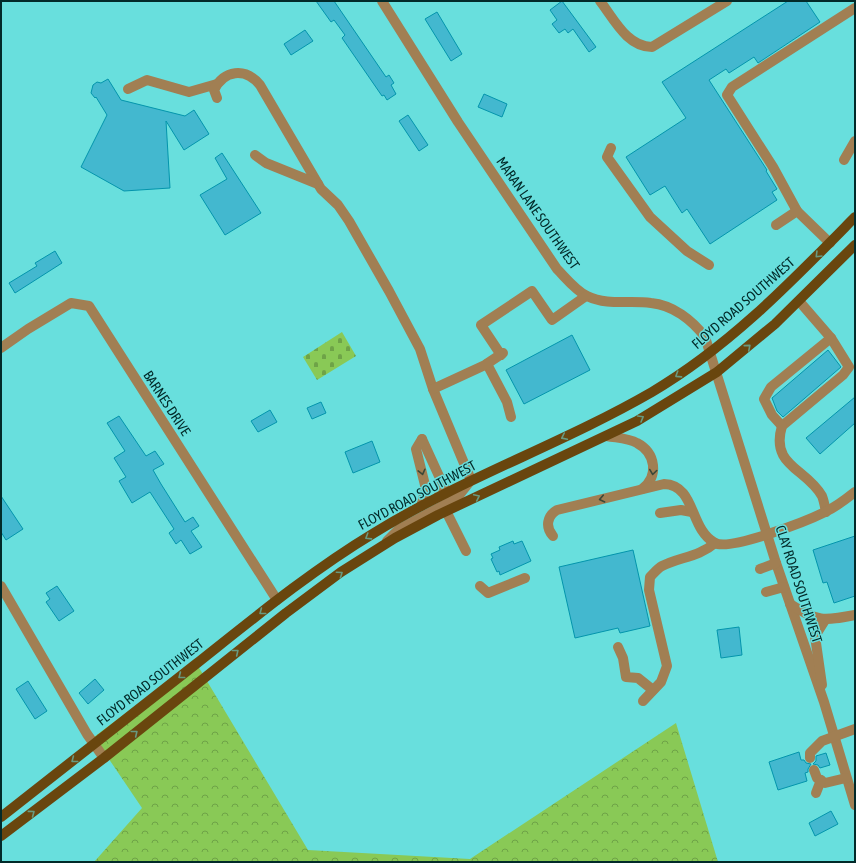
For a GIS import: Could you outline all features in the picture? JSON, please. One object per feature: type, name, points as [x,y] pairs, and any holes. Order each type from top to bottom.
[{"type":"main road","name":"FLOYD ROAD SOUTHWEST","points":[[1,817],[277,600],[355,545],[421,506],[471,480],[607,416],[651,392],[711,354],[780,293],[855,217]]},
{"type":"main road","name":"FLOYD ROAD SOUTHWEST","points":[[1,836],[104,758],[286,613],[341,572],[379,548],[446,511],[637,421],[717,372],[775,324],[855,245]]},
{"type":"street","name":"MARAN LANE SOUTHWEST","points":[[382,1],[458,122],[557,269],[586,296],[604,301],[652,303],[670,308],[697,327],[705,337],[717,372]]},
{"type":"street","points":[[600,1],[630,41],[644,47],[652,47],[727,1]]},
{"type":"street","points":[[830,243],[797,211],[773,167],[728,95],[732,87],[855,8]]},
{"type":"street","points":[[128,89],[147,80],[189,92],[218,84],[232,74],[240,72],[254,77],[318,184],[349,221],[389,291],[420,349],[433,389],[471,480],[456,498],[398,530],[379,548]]},
{"type":"street","points":[[217,98],[214,90],[218,84]]},
{"type":"street","points":[[844,160],[852,154],[855,141]]},
{"type":"street","points":[[611,148],[607,157],[650,217],[687,251],[709,264]]},
{"type":"street","points":[[254,155],[266,163],[318,184]]},
{"type":"street","points":[[776,225],[797,211]]},
{"type":"street","points":[[433,389],[487,364],[502,354],[481,325],[532,291],[552,320],[586,296]]},
{"type":"street","points":[[799,301],[831,338],[849,367],[842,375],[782,426],[778,438],[784,459],[806,477],[822,497],[826,512]]},
{"type":"street","name":"BARNES DRIVE","points":[[1,348],[28,329],[71,303],[89,306],[277,600]]},
{"type":"street","points":[[782,426],[772,415],[764,399],[771,388],[831,338]]},
{"type":"street","points":[[487,364],[507,402],[511,417]]},
{"type":"street","name":"CLAY ROAD SOUTHWEST","points":[[717,372],[776,564],[824,702],[855,805]]},
{"type":"street","points":[[606,436],[637,443],[645,448],[650,455],[653,462],[654,473],[649,483],[640,490]]},
{"type":"street","points":[[421,506],[426,490],[416,449],[422,438],[444,486],[438,497]]},
{"type":"street","points":[[552,536],[548,527],[548,522],[553,513],[557,510],[664,484],[674,486],[683,491],[692,512],[703,531],[715,543],[732,545],[826,512],[855,492]]},
{"type":"street","points":[[660,513],[681,510],[692,512]]},
{"type":"street","points":[[446,511],[466,551]]},
{"type":"street","points":[[643,701],[661,682],[667,666],[649,590],[650,577],[661,566],[709,549],[715,543]]},
{"type":"street","points":[[760,569],[776,564]]},
{"type":"street","points":[[480,586],[488,593],[525,578]]},
{"type":"street","points":[[1,586],[94,744],[104,758]]},
{"type":"street","points":[[766,592],[784,587]]},
{"type":"street","points":[[790,604],[812,618],[825,620],[855,615]]},
{"type":"street","points":[[824,702],[820,661],[815,636],[825,620]]},
{"type":"street","points":[[618,647],[623,658],[626,677],[638,678],[653,690]]},
{"type":"street","points":[[810,758],[810,753],[822,741],[855,729]]},
{"type":"street","points":[[814,770],[817,778],[825,783],[846,778]]},
{"type":"street","points":[[816,793],[821,780]]},
{"type":"green space","points":[[342,332],[356,356],[317,380],[303,357]]},
{"type":"green space","points":[[195,661],[308,850],[470,859],[676,723],[718,862],[94,862],[142,808],[94,737]]},
{"type":"building","points":[[316,1],[334,1],[386,77],[389,75],[394,83],[391,85],[396,94],[387,100],[384,95],[382,96],[342,38],[345,35],[334,20],[331,22]]},
{"type":"building","points":[[562,1],[596,47],[589,52],[573,29],[568,33],[565,29],[559,33],[552,24],[557,20],[550,10]]},
{"type":"building","points":[[788,1],[806,1],[820,22],[758,63],[754,57],[729,73],[726,69],[709,80],[767,170],[766,171],[777,189],[772,192],[777,200],[710,244],[687,209],[682,213],[665,186],[650,195],[626,157],[686,118],[662,82]]},
{"type":"building","points":[[437,12],[462,54],[451,61],[425,19]]},
{"type":"building","points":[[305,30],[313,41],[291,55],[284,44]]},
{"type":"building","points":[[108,79],[121,100],[185,116],[194,110],[209,134],[184,150],[166,121],[170,188],[124,191],[81,167],[107,115],[96,97],[95,98],[91,93],[93,85],[97,82],[101,83]]},
{"type":"building","points":[[484,94],[507,104],[502,117],[478,107]]},
{"type":"building","points":[[408,115],[428,145],[419,151],[399,121]]},
{"type":"building","points":[[222,153],[261,213],[225,235],[200,195],[227,179],[215,158]]},
{"type":"building","points":[[55,251],[62,263],[15,293],[9,283],[37,266],[35,263]]},
{"type":"building","points":[[572,335],[590,370],[524,404],[506,370]]},
{"type":"building","points":[[828,350],[841,367],[783,417],[777,411],[772,398]]},
{"type":"building","points":[[855,397],[855,423],[820,454],[806,438]]},
{"type":"building","points":[[321,402],[326,413],[312,419],[307,408]]},
{"type":"building","points":[[270,410],[277,422],[258,432],[251,421]]},
{"type":"building","points":[[119,416],[146,456],[155,451],[164,464],[153,470],[185,522],[193,517],[199,526],[191,531],[202,547],[190,554],[181,540],[176,544],[169,533],[174,529],[150,492],[132,503],[119,481],[126,477],[114,458],[125,451],[107,423]]},
{"type":"building","points":[[372,441],[380,462],[353,473],[345,452]]},
{"type":"building","points":[[1,496],[23,529],[6,540],[1,532]]},
{"type":"building","points":[[855,536],[855,596],[834,603],[827,582],[823,583],[813,550]]},
{"type":"building","points":[[513,541],[514,544],[522,541],[531,561],[500,575],[491,559],[493,558],[491,554],[500,550],[499,547]]},
{"type":"building","points":[[633,550],[650,626],[620,633],[618,628],[575,638],[559,567]]},
{"type":"building","points":[[57,586],[74,611],[59,621],[46,602],[50,599],[46,593]]},
{"type":"building","points":[[739,627],[742,655],[721,658],[717,630]]},
{"type":"building","points":[[95,679],[104,690],[88,704],[79,693]]},
{"type":"building","points":[[28,681],[47,711],[35,719],[16,689]]},
{"type":"building","points":[[799,752],[801,760],[811,764],[808,772],[805,773],[807,781],[778,790],[769,762]]},
{"type":"building","points":[[826,753],[830,765],[820,768],[818,765],[813,764],[816,761],[816,756]]},
{"type":"building","points":[[831,811],[838,824],[815,836],[809,823]]}]
